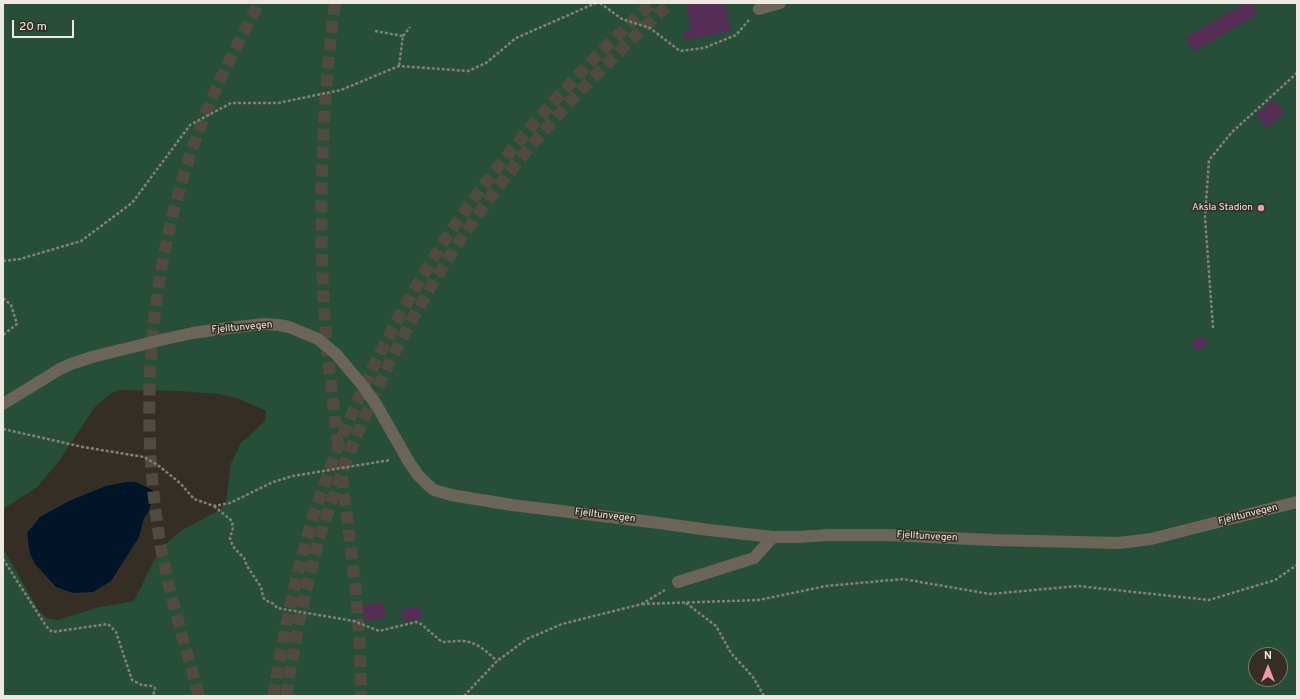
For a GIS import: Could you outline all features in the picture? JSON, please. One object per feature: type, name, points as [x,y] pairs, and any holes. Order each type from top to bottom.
[{"type":"street","points":[[759,9],[780,3]]},
{"type":"street","name":"Fjelltunvegen","points":[[3,404],[60,369],[85,360],[193,333],[264,324],[279,325],[289,327],[318,339],[336,354],[364,386],[418,475],[434,490],[451,495],[512,505],[773,537],[886,535],[993,540],[1119,543],[1151,539],[1297,502]]},
{"type":"street","points":[[678,582],[754,558],[773,537]]},
{"type":"path","points":[[3,261],[20,259],[81,240],[132,203],[190,125],[230,103],[278,103],[341,90],[400,66],[468,71],[486,63],[516,38],[596,3]]},
{"type":"path","points":[[600,3],[622,19],[650,28],[680,51],[704,48],[736,35],[759,9]]},
{"type":"path","points":[[400,66],[403,36],[410,27]]},
{"type":"path","points":[[375,31],[403,36]]},
{"type":"path","points":[[1213,328],[1205,218],[1209,160],[1232,132],[1297,73]]},
{"type":"path","points":[[3,298],[11,305],[17,324],[3,335]]},
{"type":"path","points":[[3,429],[83,447],[144,457],[159,466],[180,483],[194,498],[214,506],[232,521],[233,528],[230,538],[232,544],[244,558],[247,566],[261,587],[265,600],[274,604],[277,608],[354,621],[379,631],[416,622],[421,624],[442,642],[462,641],[478,645],[497,660]]},
{"type":"path","points":[[214,506],[230,503],[273,482],[293,476],[406,457]]},
{"type":"path","points":[[3,559],[46,626],[52,632],[108,624],[116,632],[132,680],[142,685],[152,686],[155,688],[154,696]]},
{"type":"path","points":[[464,696],[497,660],[527,639],[562,624],[642,604],[759,600],[826,586],[903,579],[990,594],[1078,586],[1208,600],[1275,580],[1297,565]]},
{"type":"path","points":[[642,604],[678,582]]},
{"type":"path","points":[[685,602],[716,626],[731,653],[753,677],[764,696]]},
{"type":"green space","points":[[3,3],[1297,3],[1297,696],[3,696],[3,548],[39,611],[47,618],[57,620],[100,607],[134,601],[154,560],[166,544],[182,530],[220,510],[226,502],[231,463],[241,443],[265,421],[266,411],[237,398],[218,394],[179,391],[119,390],[110,394],[95,407],[59,461],[36,488],[3,509]]},
{"type":"water","points":[[126,482],[136,482],[154,491],[149,511],[144,518],[139,537],[111,581],[93,592],[73,593],[56,587],[35,564],[30,554],[27,533],[40,517],[69,501],[106,486]]},
{"type":"building","points":[[686,3],[725,3],[731,31],[684,40],[683,32],[691,30]]},
{"type":"building","points":[[1245,3],[1252,3],[1258,14],[1194,52],[1185,38]]},
{"type":"building","points":[[1273,100],[1284,112],[1267,128],[1256,115]]},
{"type":"building","points":[[1201,335],[1208,343],[1198,352],[1191,344]]},
{"type":"building","points":[[383,602],[386,617],[365,621],[362,606]]},
{"type":"building","points":[[420,606],[422,618],[404,622],[401,610]]},
{"type":"tunnel","points":[[199,696],[168,581],[160,542],[153,487],[150,431],[150,375],[154,319],[162,264],[174,209],[190,155],[215,90],[259,3]]},
{"type":"tunnel","points":[[335,3],[323,145],[322,251],[325,327],[338,444]]},
{"type":"tunnel","points":[[273,696],[296,582],[314,514],[340,442],[355,406],[388,337],[426,270],[447,237],[492,174],[542,114],[569,85],[652,3]]},
{"type":"tunnel","points":[[286,696],[303,606],[313,562],[326,518],[344,467],[364,418],[386,369],[411,322],[466,231],[531,146],[564,108],[670,3]]},
{"type":"tunnel","points":[[342,476],[356,592],[360,650],[361,696]]},
{"type":"place","name":"Aksla Stadion","points":[[1261,208]]}]
